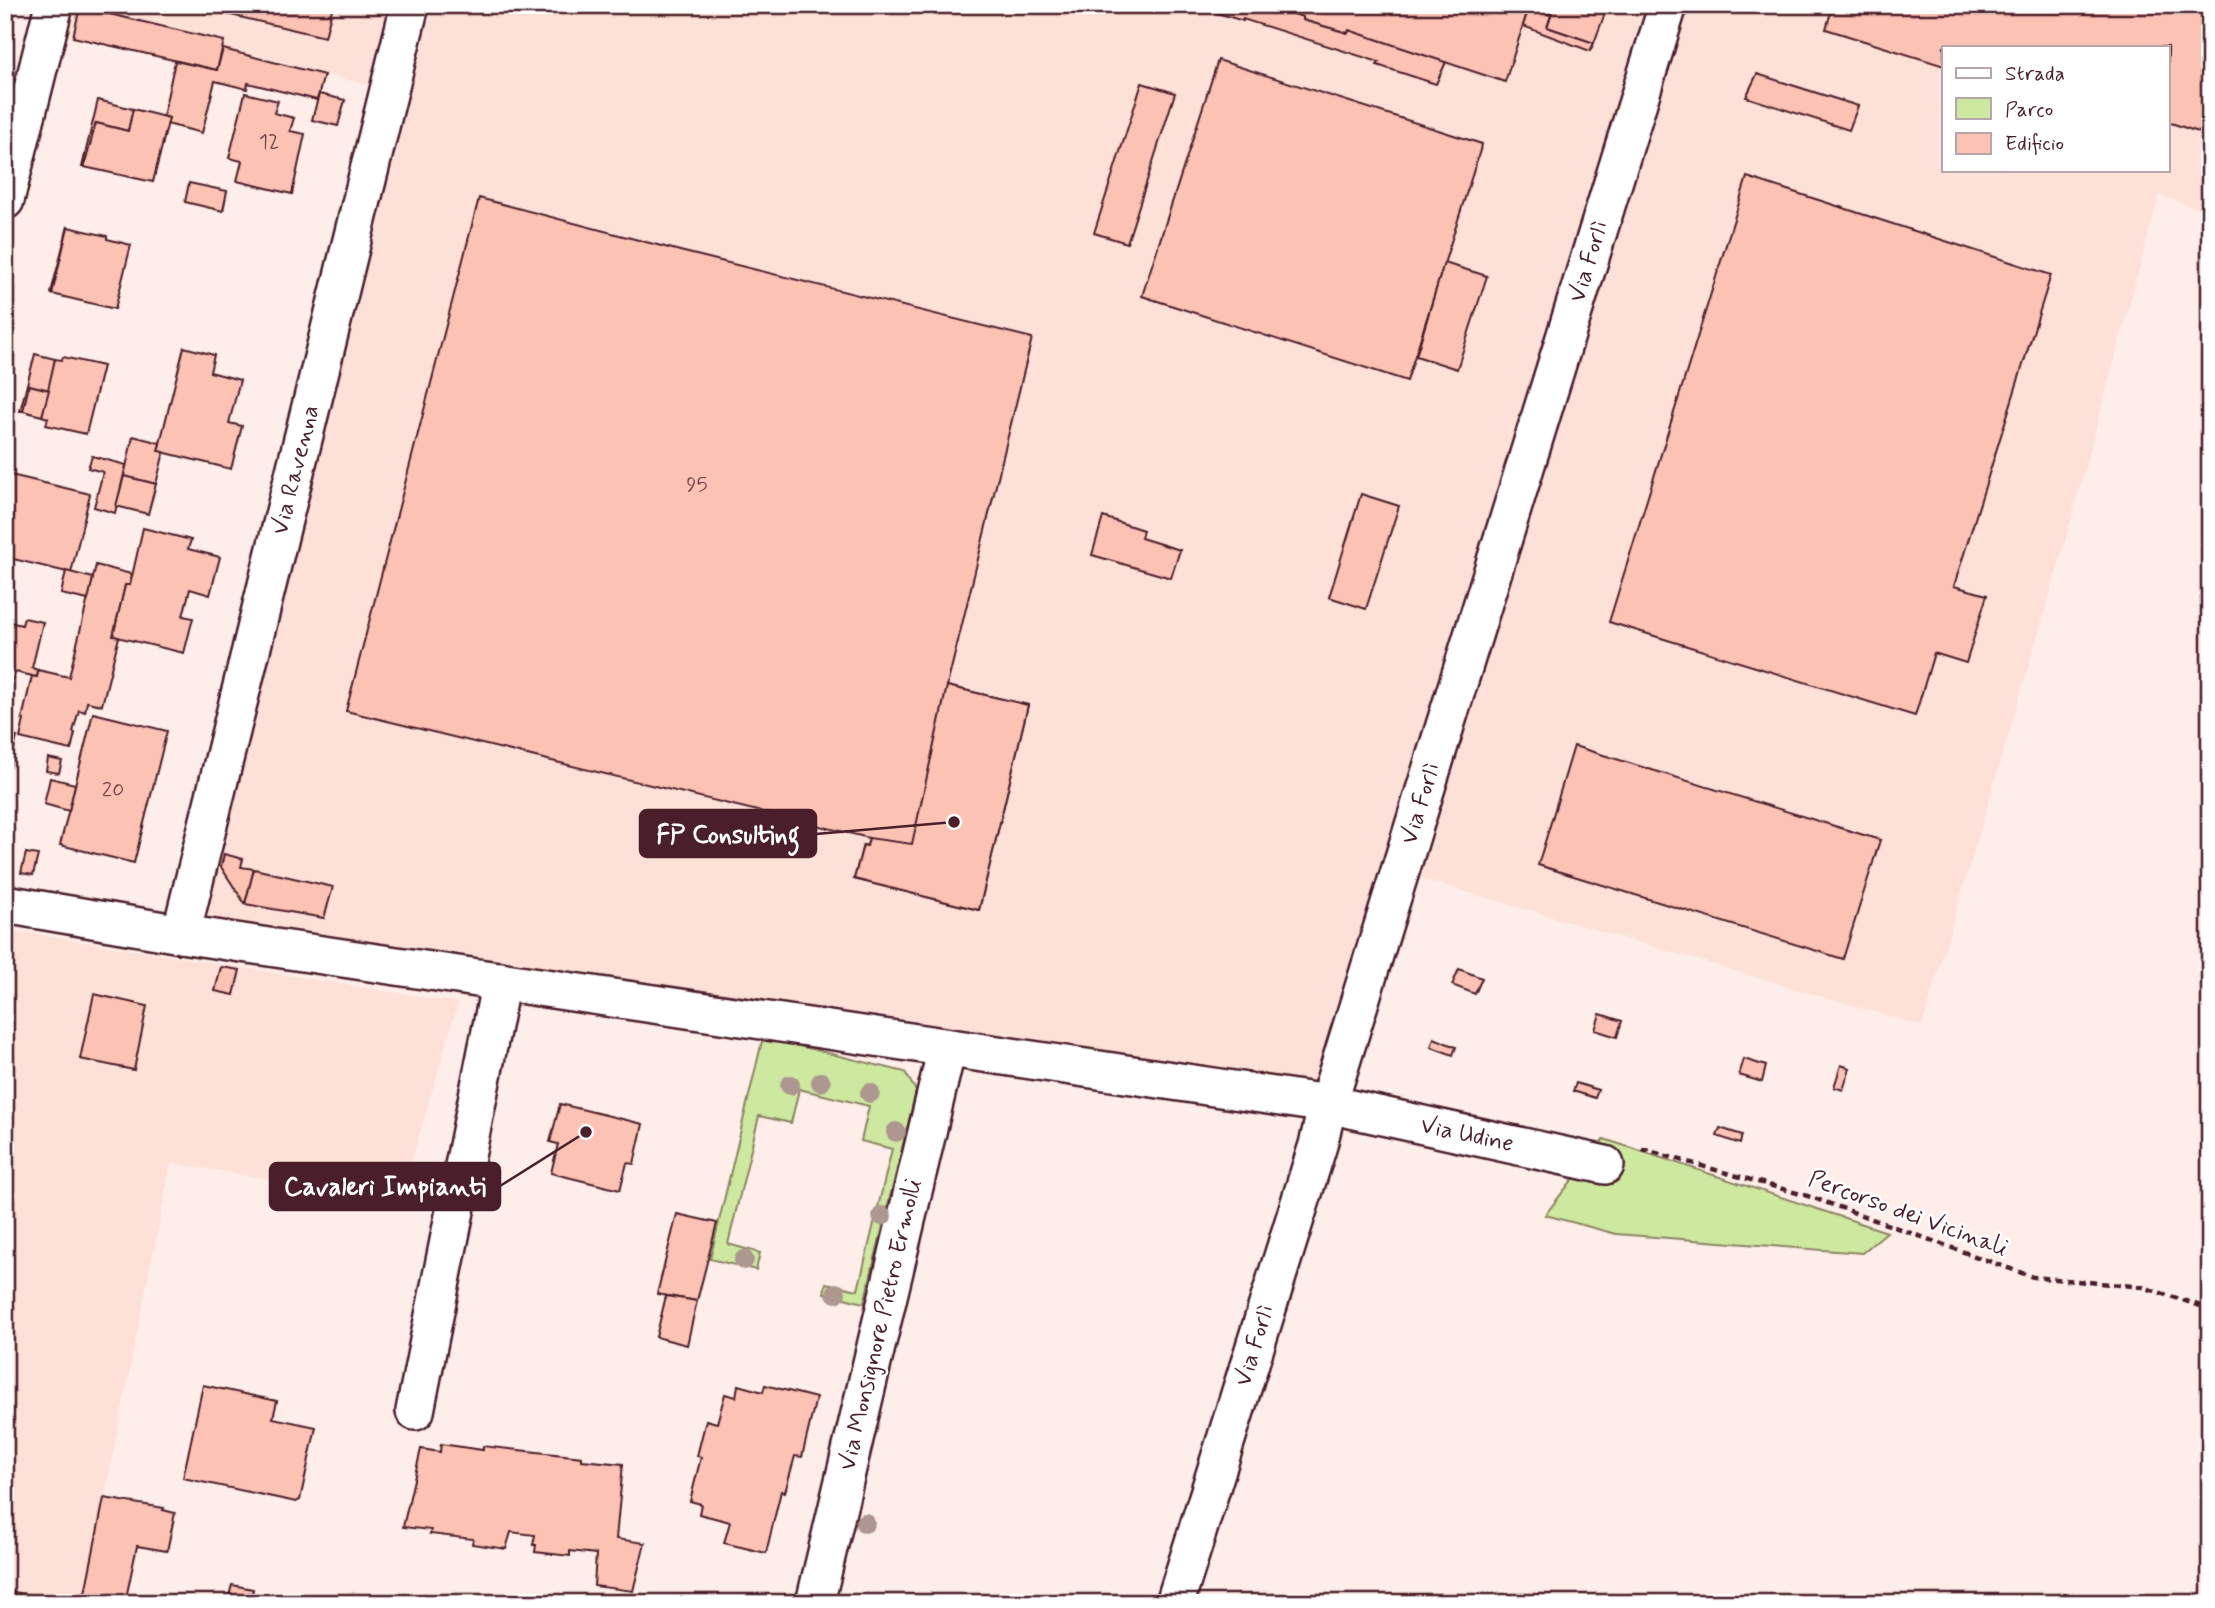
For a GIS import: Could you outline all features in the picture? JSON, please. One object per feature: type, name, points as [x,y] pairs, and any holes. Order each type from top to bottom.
[{"type":"street","points":[[5,200],[54,5]]},
{"type":"street","name":"Via Ravenna","points":[[181,934],[410,5]]},
{"type":"street","name":"Via Forlì","points":[[1175,1603],[1668,5]]},
{"type":"street","name":"Via Udine","points":[[5,904],[181,934],[1328,1104],[1605,1165]]},
{"type":"street","points":[[415,1411],[501,981]]},
{"type":"street","name":"Via Monsignore Pietro Ermolli","points":[[815,1603],[947,1048]]},
{"type":"path","name":"Percorso dei Vicinali","points":[[1605,1165],[1624,1144],[1811,1197],[2033,1277],[2143,1287],[2210,1309]]},
{"type":"shaded area","points":[[64,5],[2210,5],[2210,213],[2159,195],[2061,556],[1922,1026],[1413,876],[1346,1094],[198,917],[397,92],[223,49],[217,70],[57,33]]},
{"type":"shaded area","points":[[5,929],[458,1003],[400,1200],[171,1163],[83,1603],[67,1603],[15,1592],[12,1603],[5,1603]]},
{"type":"green space","points":[[763,1037],[905,1072],[916,1091],[864,1303],[824,1293],[826,1283],[858,1290],[892,1149],[861,1141],[869,1106],[799,1089],[791,1123],[759,1116],[728,1244],[760,1253],[756,1270],[710,1259]]},
{"type":"green space","points":[[1604,1139],[1887,1232],[1862,1253],[1616,1234],[1545,1215]]},
{"type":"building","points":[[188,5],[333,5],[325,37]]},
{"type":"building","points":[[1205,5],[1269,5],[1303,17],[1303,20],[1348,33],[1349,30],[1446,62],[1436,84],[1377,65],[1379,62],[1204,9]]},
{"type":"building","points":[[1269,5],[1529,7],[1505,82],[1349,30],[1348,33],[1303,20],[1303,17]]},
{"type":"building","points":[[1521,5],[1554,5],[1551,15]]},
{"type":"building","points":[[1554,5],[1608,5],[1594,43],[1547,27]]},
{"type":"building","points":[[1833,5],[2210,5],[2210,136],[2170,123],[2170,46],[1942,46],[1942,65],[1826,29]]},
{"type":"building","points":[[80,7],[224,41],[217,70],[73,37]]},
{"type":"building","points":[[1529,7],[1551,15],[1547,27],[1594,43],[1590,51],[1523,26]]},
{"type":"building","points":[[223,49],[324,75],[317,100],[248,83],[247,89],[215,81],[202,133],[167,124],[169,118],[163,116],[175,61],[217,70]]},
{"type":"building","points":[[1218,60],[1482,144],[1407,381],[1142,296]]},
{"type":"building","points":[[1757,74],[1858,106],[1849,130],[1746,97]]},
{"type":"building","points":[[1142,83],[1175,93],[1127,243],[1094,233]]},
{"type":"building","points":[[245,93],[278,101],[274,113],[294,118],[290,131],[305,134],[292,194],[237,181],[242,161],[229,158]]},
{"type":"building","points":[[319,94],[345,100],[338,126],[312,120]]},
{"type":"building","points":[[98,100],[133,109],[128,131],[96,123],[82,167]]},
{"type":"building","points":[[133,109],[169,118],[153,182],[84,167],[96,123],[128,131]]},
{"type":"building","points":[[1747,177],[2051,275],[1954,586],[1987,595],[1966,663],[1934,653],[1915,716],[1609,622]]},
{"type":"building","points":[[189,183],[227,191],[223,211],[185,202]]},
{"type":"building","points":[[479,198],[1032,338],[947,686],[1028,705],[979,910],[854,879],[863,845],[867,846],[869,838],[346,711]]},
{"type":"building","points":[[68,227],[52,294],[51,293]]},
{"type":"building","points":[[68,227],[131,245],[115,309],[52,294]]},
{"type":"building","points":[[1444,263],[1487,276],[1457,369],[1416,356]]},
{"type":"building","points":[[184,347],[214,355],[210,372],[240,380],[229,423],[242,426],[231,469],[158,451]]},
{"type":"building","points":[[35,354],[55,359],[49,390],[29,385],[23,411],[20,411]]},
{"type":"building","points":[[63,357],[103,366],[86,434],[46,425],[48,418],[42,416],[55,359],[62,360]]},
{"type":"building","points":[[29,385],[49,390],[42,416],[23,411]]},
{"type":"building","points":[[133,436],[160,443],[158,451],[164,452],[156,484],[124,476]]},
{"type":"building","points":[[92,456],[126,465],[115,513],[94,507],[103,472],[88,468]]},
{"type":"building","points":[[11,475],[90,494],[71,573],[5,557],[5,498]]},
{"type":"building","points":[[124,476],[156,484],[148,514],[116,506]]},
{"type":"building","points":[[1361,494],[1399,506],[1366,609],[1329,597]]},
{"type":"building","points":[[1103,517],[1143,530],[1141,538],[1180,550],[1171,578],[1092,555]]},
{"type":"building","points":[[143,528],[191,540],[188,549],[220,557],[210,595],[190,589],[183,616],[193,618],[184,653],[113,636],[125,585],[130,585]]},
{"type":"building","points":[[96,565],[131,574],[130,585],[125,585],[113,636],[119,637],[102,705],[87,702],[85,712],[79,710],[71,750],[20,738],[32,676],[37,677],[38,670],[69,677]]},
{"type":"building","points":[[66,571],[93,578],[88,600],[61,594]]},
{"type":"building","points":[[24,618],[43,622],[32,668],[38,670],[37,677],[15,672],[8,697],[5,697],[5,621],[22,625]]},
{"type":"building","points":[[947,686],[1028,705],[979,910],[854,879],[863,845],[867,846],[869,838],[912,844]]},
{"type":"building","points":[[93,713],[167,731],[134,863],[60,845]]},
{"type":"building","points":[[5,734],[17,737],[5,784]]},
{"type":"building","points":[[1574,746],[1880,840],[1843,959],[1538,865]]},
{"type":"building","points":[[48,758],[62,761],[59,773],[46,771]]},
{"type":"building","points":[[50,778],[75,784],[69,811],[44,804]]},
{"type":"building","points":[[26,853],[38,855],[33,875],[21,873]]},
{"type":"building","points":[[224,854],[243,859],[241,867],[254,869],[245,904],[221,867]]},
{"type":"building","points":[[254,869],[333,887],[324,918],[245,904]]},
{"type":"building","points":[[221,967],[240,970],[234,995],[215,991]]},
{"type":"building","points":[[1459,969],[1482,978],[1475,994],[1452,985]]},
{"type":"building","points":[[94,994],[147,1006],[134,1070],[80,1059]]},
{"type":"building","points":[[1600,1014],[1622,1021],[1617,1037],[1595,1030]]},
{"type":"building","points":[[1434,1038],[1456,1047],[1453,1055],[1431,1047]]},
{"type":"building","points":[[1744,1059],[1766,1066],[1762,1082],[1739,1075]]},
{"type":"building","points":[[1841,1065],[1850,1068],[1843,1090],[1834,1087]]},
{"type":"building","points":[[1576,1083],[1598,1090],[1595,1098],[1573,1091]]},
{"type":"building","points":[[560,1104],[643,1124],[634,1164],[627,1163],[620,1190],[551,1173],[558,1144],[550,1142]]},
{"type":"building","points":[[1720,1128],[1742,1135],[1740,1144],[1717,1136]]},
{"type":"building","points":[[677,1214],[717,1223],[697,1301],[657,1294]]},
{"type":"building","points":[[666,1296],[697,1301],[687,1345],[656,1337]]},
{"type":"building","points":[[203,1385],[277,1401],[273,1418],[316,1427],[300,1500],[296,1502],[183,1478]]},
{"type":"building","points":[[738,1385],[763,1392],[765,1385],[816,1398],[802,1457],[795,1456],[785,1492],[781,1491],[766,1553],[724,1543],[730,1522],[699,1514],[701,1504],[690,1501],[701,1457],[697,1456],[706,1420],[717,1423],[725,1394],[736,1397]]},
{"type":"building","points":[[441,1444],[483,1450],[483,1446],[623,1464],[616,1539],[645,1543],[633,1591],[594,1586],[596,1554],[570,1551],[570,1556],[535,1552],[535,1535],[511,1532],[506,1549],[472,1544],[473,1539],[430,1534],[431,1530],[403,1527],[421,1449],[440,1452]]},
{"type":"building","points":[[104,1498],[164,1508],[163,1510],[175,1513],[167,1551],[137,1546],[125,1603],[83,1603]]},
{"type":"building","points":[[232,1585],[253,1589],[250,1603],[227,1603]]},
{"type":"building","points":[[14,1592],[31,1595],[67,1603],[12,1603]]},
{"type":"place","name":"FP Consulting","points":[[954,822]]},
{"type":"place","name":"Cavaleri Impianti","points":[[586,1132]]}]
